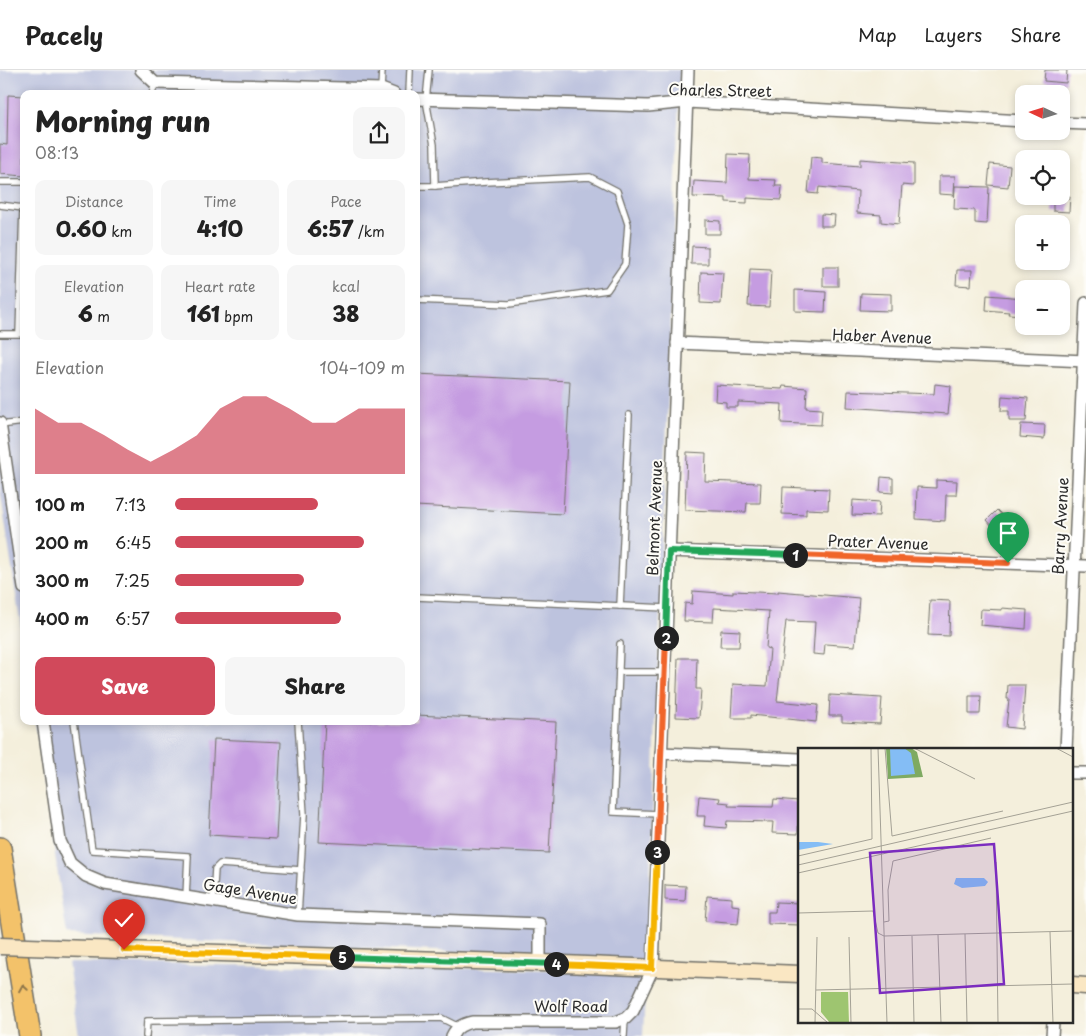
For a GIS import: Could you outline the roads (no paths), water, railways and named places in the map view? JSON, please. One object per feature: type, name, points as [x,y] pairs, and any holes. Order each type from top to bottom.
[{"type":"highway","points":[[0,848],[30,1036]]},
{"type":"main road","points":[[0,946],[540,963],[798,974]]},
{"type":"street","points":[[141,70],[153,88],[381,90]]},
{"type":"street","name":"Belmont Avenue","points":[[652,968],[688,70]]},
{"type":"street","name":"Charles Street","points":[[421,99],[648,106],[687,102],[1015,120]]},
{"type":"street","points":[[1070,123],[1086,124]]},
{"type":"street","name":"Barry Avenue","points":[[1066,748],[1085,361],[1086,303]]},
{"type":"street","name":"Haber Avenue","points":[[677,343],[1085,361]]},
{"type":"street","points":[[0,424],[20,532]]},
{"type":"street","name":"Prater Avenue","points":[[669,551],[1086,566]]},
{"type":"street","name":"Gage Avenue","points":[[44,725],[60,841],[70,863],[86,876],[105,884],[298,915],[540,924],[540,963]]},
{"type":"street","points":[[661,753],[798,759]]},
{"type":"street","name":"Wolf Road","points":[[456,1031],[465,1023],[472,1022],[616,1022],[625,1019],[633,1011],[652,968]]},
{"type":"lane","points":[[381,90],[382,70]]},
{"type":"lane","points":[[409,90],[410,70]]},
{"type":"lane","points":[[429,70],[421,99],[434,146],[435,186]]},
{"type":"lane","points":[[420,186],[590,177],[618,191],[628,224],[625,264],[607,290],[510,304],[420,300]]},
{"type":"lane","points":[[0,182],[20,182]]},
{"type":"lane","points":[[0,205],[20,208]]},
{"type":"lane","points":[[0,334],[19,334],[20,304]]},
{"type":"lane","points":[[620,606],[629,415]]},
{"type":"lane","points":[[0,424],[20,422]]},
{"type":"lane","points":[[420,597],[667,608]]},
{"type":"lane","points":[[620,644],[613,812],[658,814]]},
{"type":"lane","points":[[619,672],[664,672]]},
{"type":"lane","points":[[75,725],[92,850],[188,856],[186,897]]},
{"type":"lane","points":[[298,725],[304,815],[298,915]]},
{"type":"lane","points":[[213,901],[215,868],[220,864],[301,870]]},
{"type":"lane","points":[[146,1036],[147,1021],[441,1018],[456,1031]]},
{"type":"lane","points":[[624,1036],[625,1019]]}]
